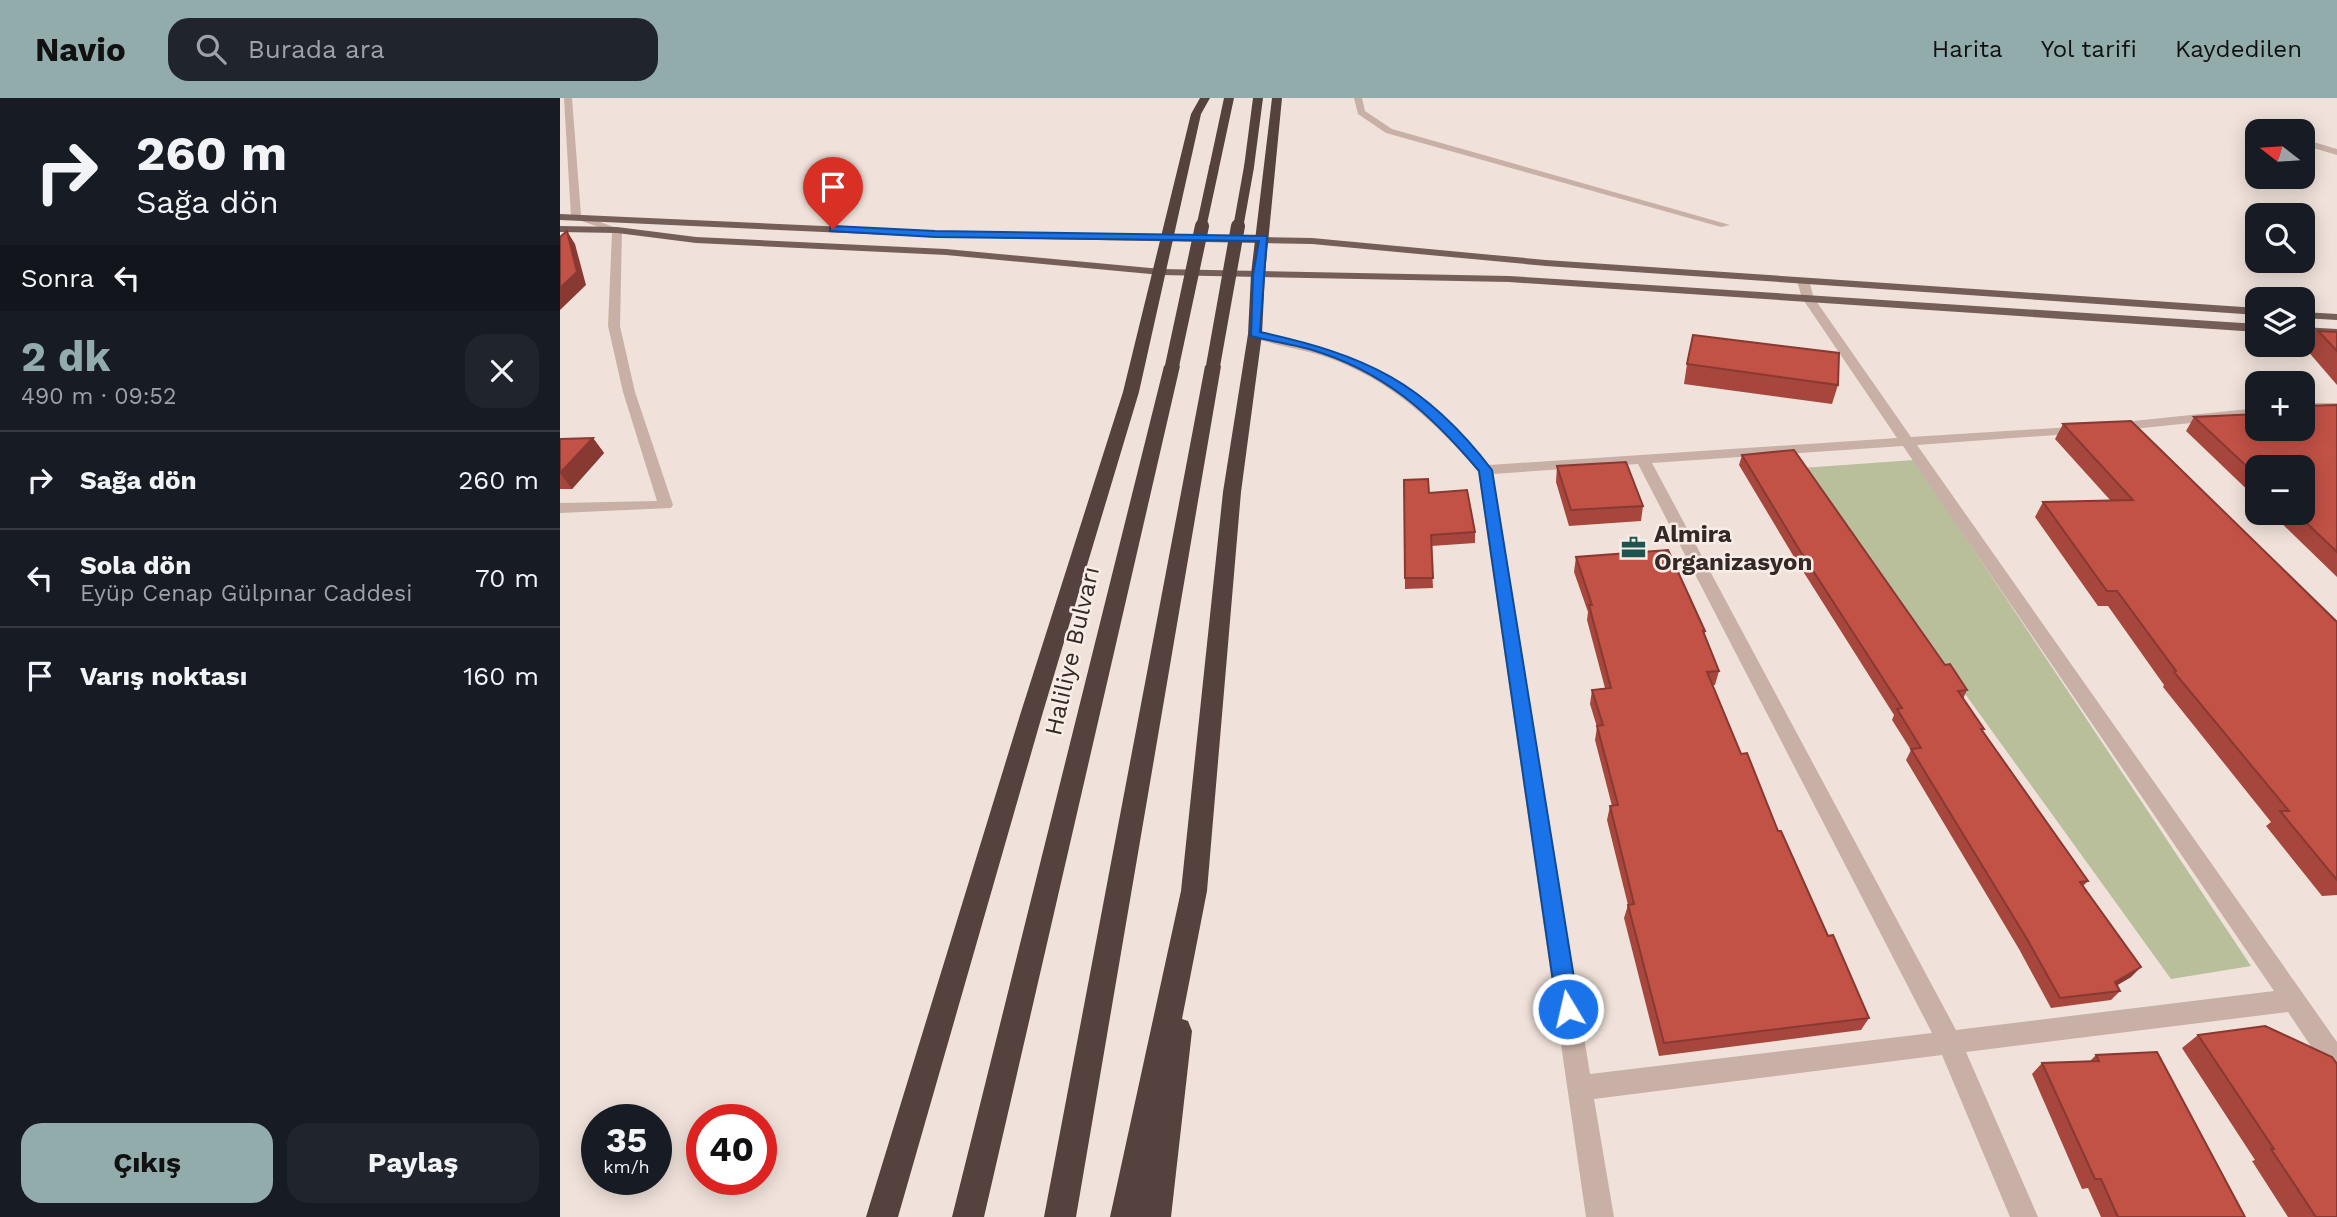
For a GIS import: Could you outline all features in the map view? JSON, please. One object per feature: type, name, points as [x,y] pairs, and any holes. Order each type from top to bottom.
[{"type":"highway","points":[[882,1217],[1032,712],[1131,392],[1196,114],[1205,98]]},
{"type":"highway","name":"Haliliye Bulvarı","points":[[968,1217],[1066,797],[1171,366],[1229,98]]},
{"type":"highway","points":[[1060,1217],[1249,167],[1258,98]]},
{"type":"highway","points":[[1155,1217],[1194,891],[1233,492],[1255,334],[1258,275],[1277,98]]},
{"type":"highway","points":[[1126,1217],[1194,891]]},
{"type":"highway","points":[[890,1217],[901,1160]]},
{"type":"main road","points":[[560,217],[575,212],[935,234],[1264,238],[2245,327]]},
{"type":"main road","points":[[560,229],[617,230],[696,240],[946,252],[1161,272],[1421,275],[1805,289],[2245,311]]},
{"type":"main road","points":[[2315,316],[2337,317]]},
{"type":"main road","points":[[2315,332],[2337,334]]},
{"type":"street","points":[[568,98],[575,212]]},
{"type":"street","points":[[1358,98],[1361,112],[1389,131],[1725,225]]},
{"type":"street","points":[[2315,142],[2337,152]]},
{"type":"street","points":[[560,208],[617,230],[614,326],[629,392],[666,505],[560,508]]},
{"type":"street","points":[[1805,289],[2337,1063]]},
{"type":"street","points":[[1255,334],[1331,353],[1398,384],[1430,410],[1485,470],[1600,1217]]},
{"type":"street","points":[[2321,405],[2337,417]]},
{"type":"street","points":[[2315,406],[2337,407]]},
{"type":"street","points":[[1485,470],[1908,440],[2130,432],[2245,414]]},
{"type":"street","points":[[1643,459],[1949,1042],[2024,1217]]},
{"type":"street","points":[[1581,1088],[2292,1000]]},
{"type":"green space","points":[[1914,460],[2251,966],[2171,979],[1802,468]]},
{"type":"building","points":[[567,231],[577,272],[560,288],[560,237]]},
{"type":"building","points":[[2318,331],[2337,332],[2337,351]]},
{"type":"building","points":[[1693,335],[1839,353],[1838,385],[1687,364]]},
{"type":"building","points":[[2337,405],[2337,552],[2309,525],[2315,525],[2315,455],[2245,455],[2245,465],[2194,417],[2245,415],[2245,441],[2315,441],[2315,406]]},
{"type":"building","points":[[2131,421],[2337,622],[2337,880],[2280,811],[2289,811],[2174,672],[2176,671],[2117,591],[2107,591],[2043,502],[2133,500],[2063,424]]},
{"type":"building","points":[[593,438],[560,473],[560,439]]},
{"type":"building","points":[[1794,450],[1945,665],[1950,664],[1967,690],[1958,691],[1984,729],[1981,729],[2088,881],[2080,882],[2141,967],[2115,982],[2120,991],[2060,998],[1911,749],[1921,748],[1897,709],[1902,708],[1797,546],[1742,455]]},
{"type":"building","points":[[1626,462],[1643,506],[1571,510],[1557,466]]},
{"type":"building","points":[[1428,479],[1429,493],[1467,490],[1475,532],[1431,535],[1433,578],[1405,578],[1404,480]]},
{"type":"building","points":[[1668,550],[1705,631],[1719,671],[1707,672],[1741,754],[1747,753],[1778,831],[1781,831],[1828,936],[1833,935],[1869,1018],[1664,1043],[1628,905],[1634,904],[1610,806],[1618,805],[1597,726],[1603,725],[1592,690],[1611,688],[1589,605],[1592,605],[1576,557]]},
{"type":"building","points":[[2265,1026],[2332,1057],[2337,1064],[2337,1217],[2316,1217],[2198,1035]]},
{"type":"building","points":[[2157,1052],[2245,1217],[2118,1217],[2101,1179],[2095,1179],[2042,1063],[2099,1061],[2096,1055]]},
{"type":"place","name":"Almira Organizasyon","points":[[1634,548]]},
{"type":"route","points":[[833,229],[935,234],[1264,238],[1258,275],[1255,334],[1312,347],[1353,361],[1398,384],[1430,410],[1460,441],[1485,470],[1568,1009]]}]
